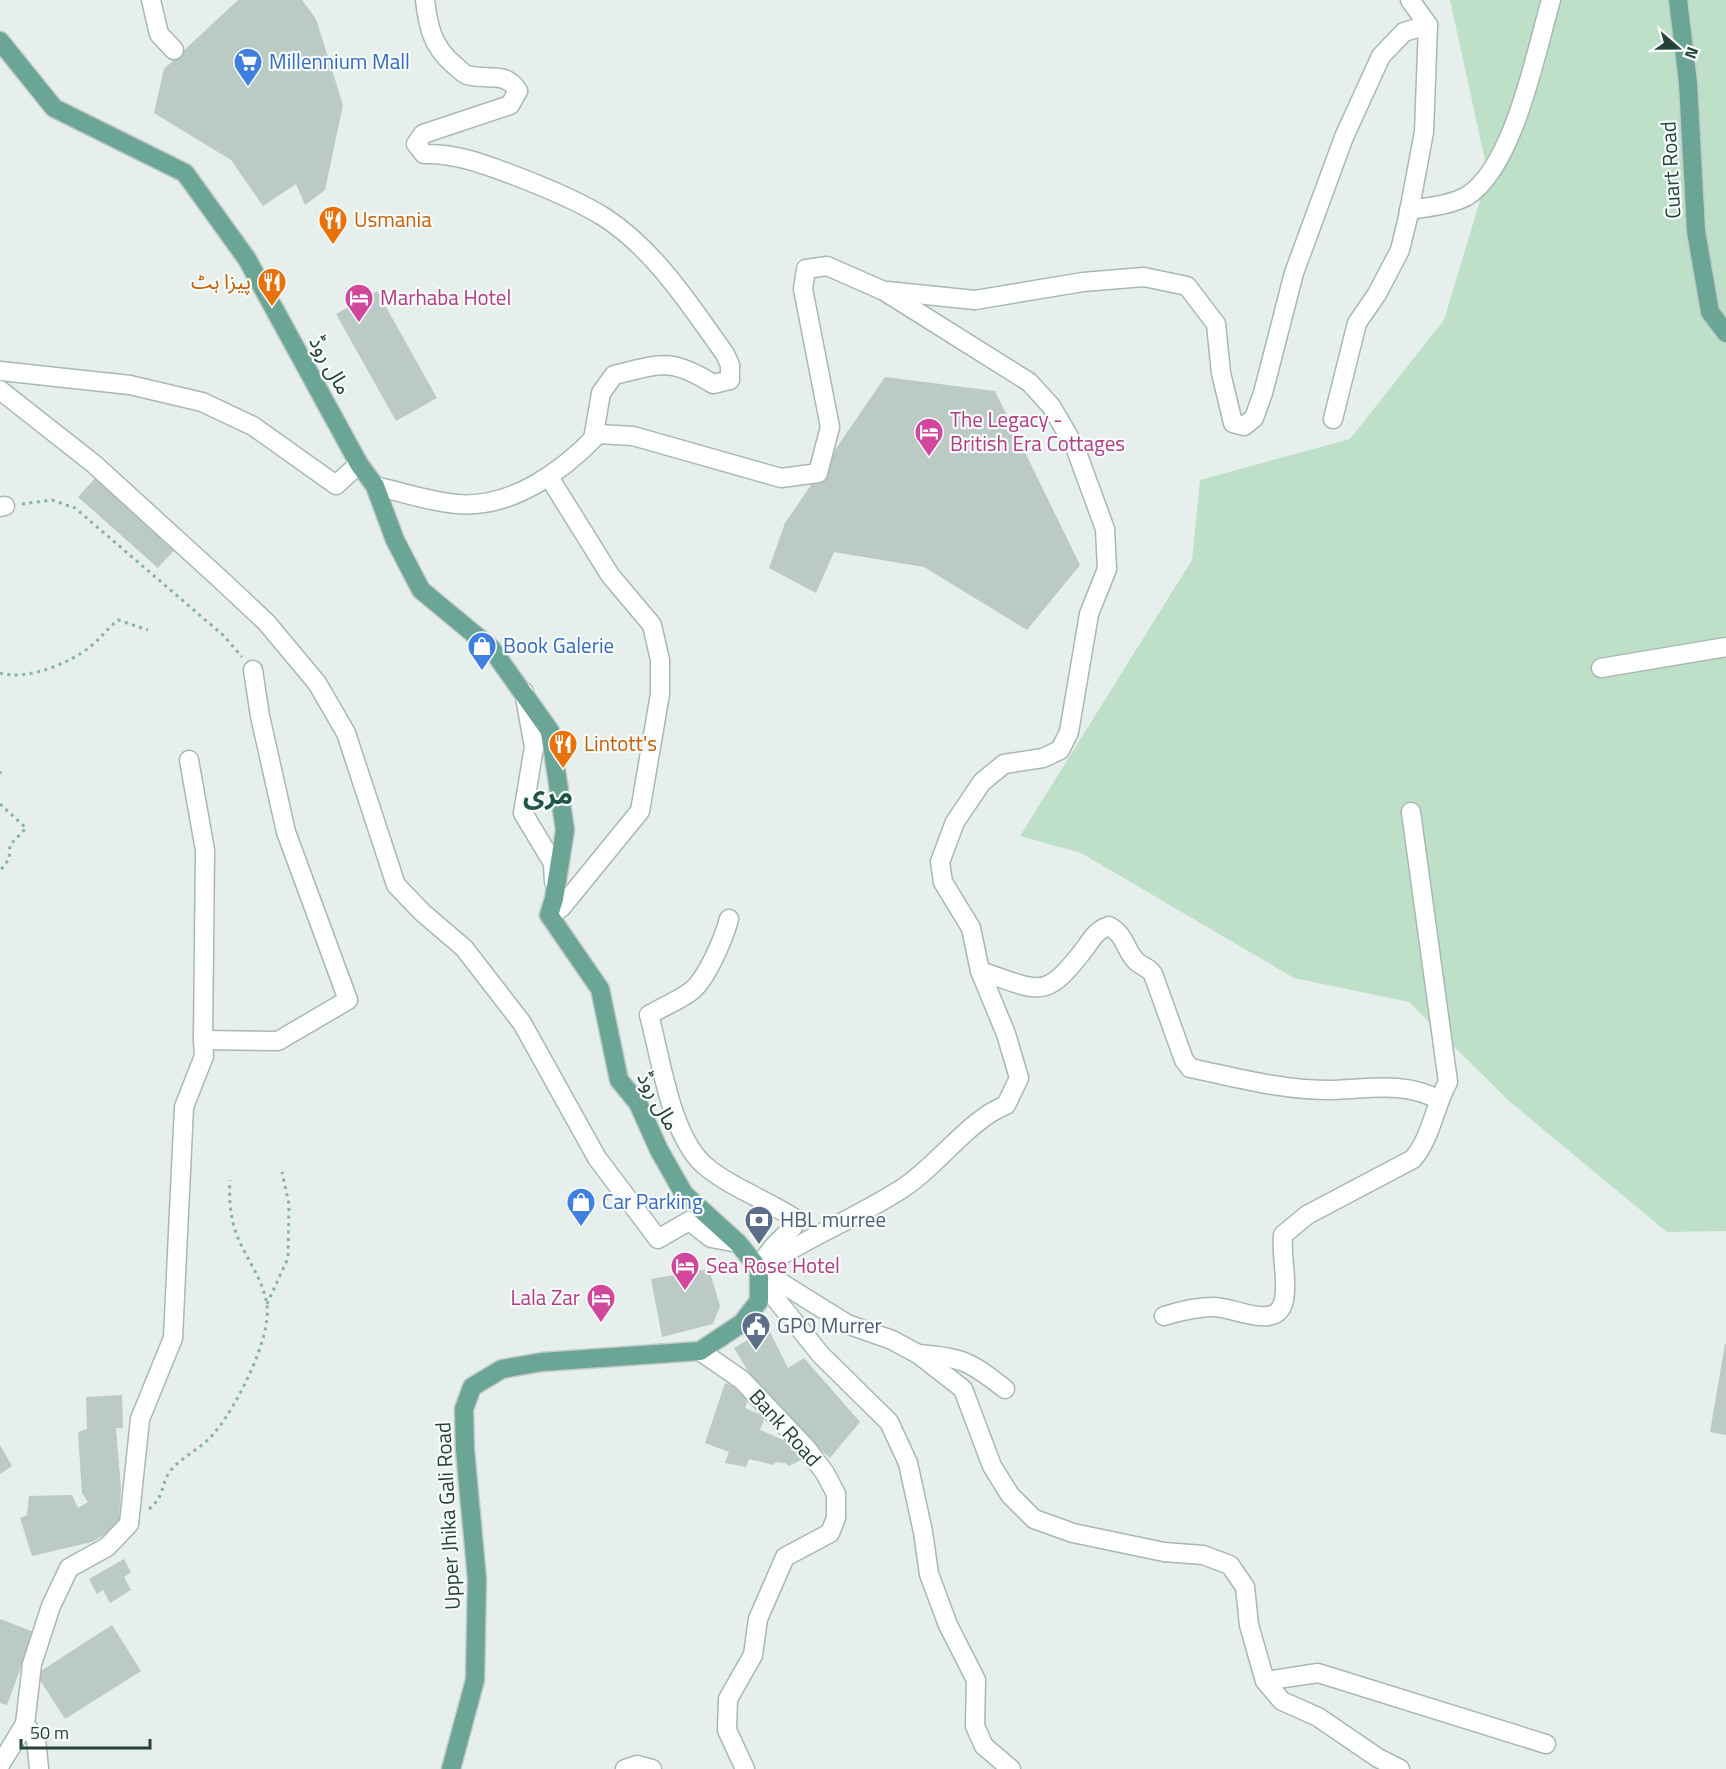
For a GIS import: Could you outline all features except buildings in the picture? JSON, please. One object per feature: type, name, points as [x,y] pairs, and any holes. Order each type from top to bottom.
[{"type":"main road","name":"Cuart Road","points":[[1678,0],[1688,83],[1696,231],[1710,312],[1726,333]]},
{"type":"main road","name":"مال روڈ","points":[[0,41],[54,108],[185,173],[247,259],[359,464],[375,486],[395,540],[421,590],[491,648],[550,731],[565,830],[552,908],[600,989],[619,1080],[638,1103],[659,1150],[684,1194],[738,1243],[759,1269]]},
{"type":"main road","points":[[700,1352],[742,1323],[759,1302],[759,1269]]},
{"type":"main road","name":"Upper Jhika Gali Road","points":[[452,1769],[476,1680],[477,1579],[465,1450],[464,1409],[472,1387],[502,1369],[542,1362],[700,1352]]},
{"type":"street","points":[[151,0],[159,34],[174,50]]},
{"type":"street","points":[[425,0],[431,36],[442,54],[466,75],[502,77],[512,82],[518,91],[510,105],[423,134],[416,144],[424,154],[439,154],[489,166],[547,187],[603,217],[639,246],[671,280],[725,354],[730,365],[730,380],[714,384],[693,371],[662,363],[614,375],[601,393],[593,439]]},
{"type":"street","points":[[1333,419],[1357,323],[1377,294],[1400,250],[1410,210],[1424,132],[1428,25],[1410,0]]},
{"type":"street","points":[[1410,210],[1469,195],[1488,174],[1514,128],[1551,0]]},
{"type":"street","points":[[884,291],[975,300],[1083,282],[1144,277],[1187,286],[1216,324],[1221,373],[1233,423],[1244,426],[1254,418],[1263,393],[1294,273],[1344,137],[1381,56],[1404,32],[1428,25]]},
{"type":"street","points":[[375,486],[457,504],[493,502],[549,477],[597,434],[633,436],[781,477],[818,473],[830,428],[803,290],[806,269],[827,266],[884,291],[1029,382],[1051,406],[1075,447],[1105,529],[1107,569],[1089,614],[1069,732],[1060,750],[1043,758],[1004,764],[982,782],[955,822],[940,862],[944,882],[971,928],[980,971],[1006,1034],[1019,1078],[1006,1105],[988,1112],[948,1152],[901,1190],[784,1252],[759,1269]]},
{"type":"street","points":[[2,372],[130,385],[202,402],[253,426],[336,485],[359,464]]},
{"type":"street","points":[[0,390],[94,464],[266,622],[317,683],[346,733],[396,885],[423,913],[464,948],[522,1023],[597,1158],[658,1239],[689,1221],[711,1238],[738,1243]]},
{"type":"street","points":[[549,477],[610,575],[652,626],[660,660],[660,694],[640,812],[561,908],[552,908]]},
{"type":"street","points":[[1601,668],[1726,647]]},
{"type":"street","points":[[203,1040],[278,1041],[348,1000],[286,832],[260,716],[253,670]]},
{"type":"street","name":"مال روڈ","points":[[523,690],[534,747],[523,813],[553,863],[552,908]]},
{"type":"street","points":[[0,1766],[25,1724],[32,1664],[51,1606],[69,1568],[107,1547],[129,1524],[140,1419],[173,1338],[184,1107],[204,1056],[206,850],[189,760]]},
{"type":"street","points":[[1164,1316],[1184,1310],[1216,1307],[1266,1317],[1277,1312],[1283,1304],[1285,1292],[1283,1235],[1307,1215],[1413,1159],[1422,1148],[1448,1082],[1411,812]]},
{"type":"street","points":[[729,919],[720,946],[701,982],[689,993],[649,1015],[675,1114],[690,1147],[703,1164],[794,1218],[793,1227],[772,1247],[759,1269]]},
{"type":"street","points":[[980,971],[1039,988],[1051,986],[1062,978],[1099,930],[1109,926],[1120,932],[1137,962],[1147,965],[1153,974],[1190,1068],[1258,1082],[1325,1090],[1378,1086],[1414,1090],[1439,1100]]},
{"type":"street","points":[[759,1269],[847,1324],[892,1340],[918,1354],[963,1389],[992,1466],[1010,1495],[1034,1519],[1072,1533],[1164,1552],[1203,1555],[1230,1564],[1245,1587],[1249,1625],[1265,1681],[1282,1701],[1318,1718],[1378,1758],[1400,1769]]},
{"type":"street","points":[[759,1269],[775,1298],[821,1355],[889,1422],[908,1463],[929,1574],[948,1625],[976,1680],[975,1726],[984,1746],[1011,1769]]},
{"type":"street","name":"Bank Road","points":[[700,1352],[750,1389],[807,1449],[825,1473],[836,1494],[837,1518],[830,1533],[785,1557],[758,1619],[753,1655],[728,1699],[728,1730],[745,1769]]},
{"type":"street","points":[[918,1354],[951,1356],[973,1364],[1005,1389]]},
{"type":"street","points":[[1265,1681],[1318,1673],[1546,1744]]},
{"type":"street","points":[[25,1724],[36,1739],[39,1769]]},
{"type":"street","points":[[625,1769],[637,1765],[652,1769]]},
{"type":"path","points":[[3,507],[52,500],[75,508],[225,636],[253,670]]},
{"type":"path","points":[[0,673],[8,675],[34,672],[71,659],[92,646],[118,620],[148,630]]},
{"type":"path","points":[[0,771],[0,777]]},
{"type":"path","points":[[0,804],[26,828],[10,845],[9,859],[0,872]]},
{"type":"path","points":[[267,1304],[288,1258],[289,1204],[282,1172]]},
{"type":"path","points":[[129,1524],[159,1500],[169,1473],[215,1433],[257,1358],[267,1330],[267,1304],[252,1264],[235,1231],[229,1202],[230,1180]]},
{"type":"green space","points":[[1450,0],[1726,0],[1726,1231],[1667,1232],[1509,1101],[1409,1002],[1294,978],[1081,853],[1020,836],[1192,560],[1200,480],[1350,439],[1444,320],[1488,174]]},
{"type":"place","name":"Millennium Mall","points":[[248,88]]},
{"type":"place","name":"Usmania","points":[[333,246]]},
{"type":"place","name":"پیزا ہٹ","points":[[272,308]]},
{"type":"place","name":"Marhaba Hotel","points":[[359,324]]},
{"type":"place","name":"The Legacy - British Era Cottages","points":[[929,458]]},
{"type":"place","name":"Book Galerie","points":[[482,672]]},
{"type":"place","name":"Lintott's","points":[[563,770]]},
{"type":"place","name":"Car Parking","points":[[581,1228]]},
{"type":"place","name":"HBL murree","points":[[759,1246]]},
{"type":"place","name":"Sea Rose Hotel","points":[[685,1292]]},
{"type":"place","name":"Lala Zar","points":[[601,1324]]},
{"type":"place","name":"GPO Murrer","points":[[756,1352]]},
{"type":"district","name":"مری","points":[[548,795]]}]
